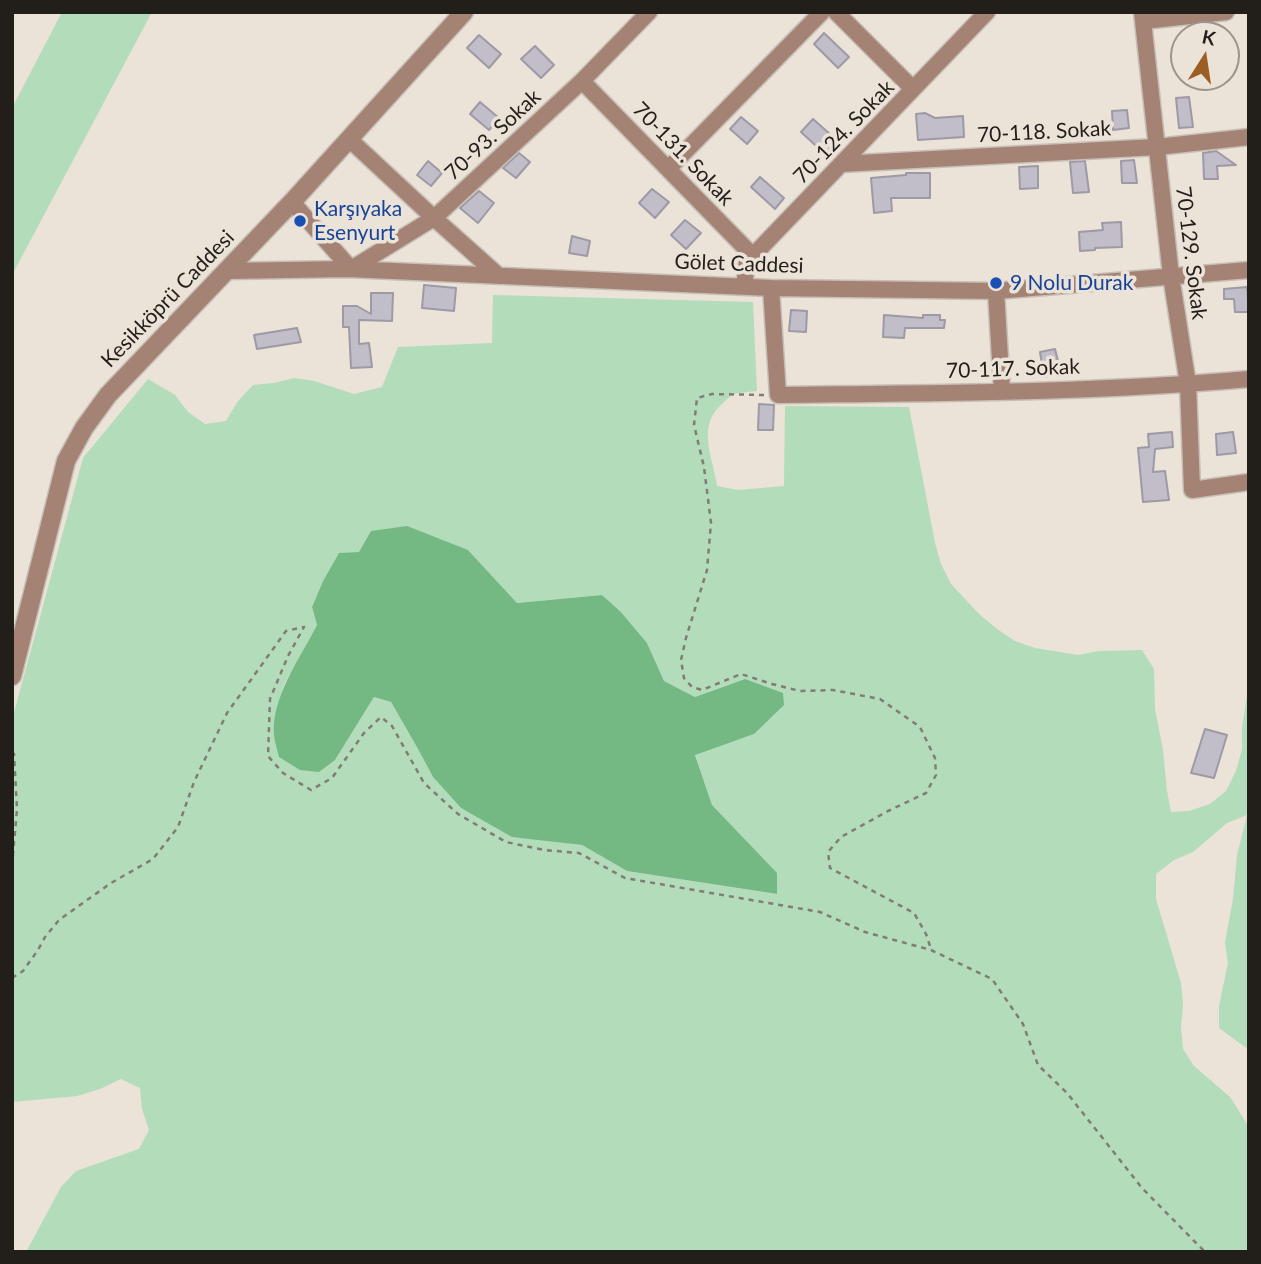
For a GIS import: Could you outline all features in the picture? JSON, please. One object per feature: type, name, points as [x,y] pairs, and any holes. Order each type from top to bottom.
[{"type":"street","name":"Kesikköprü Caddesi","points":[[12,676],[66,461],[84,428],[108,395],[292,202],[464,12]]},
{"type":"street","name":"70-93. Sokak","points":[[351,269],[434,218],[582,81],[649,12]]},
{"type":"street","points":[[668,169],[821,12]]},
{"type":"street","points":[[836,12],[913,89]]},
{"type":"street","name":"70-124. Sokak","points":[[744,286],[747,262],[987,12]]},
{"type":"street","points":[[1143,17],[1226,12]]},
{"type":"street","name":"70-129. Sokak","points":[[1143,17],[1171,276],[1188,384],[1192,489],[1249,482]]},
{"type":"street","name":"70-131. Sokak","points":[[582,81],[753,256]]},
{"type":"street","name":"70-118. Sokak","points":[[841,164],[1157,148],[1249,137]]},
{"type":"street","points":[[349,139],[499,276]]},
{"type":"street","points":[[292,202],[351,269]]},
{"type":"street","name":"Gölet Caddesi","points":[[226,271],[351,269],[771,288],[996,291],[1249,270]]},
{"type":"street","points":[[771,288],[778,395]]},
{"type":"street","points":[[996,291],[1002,392]]},
{"type":"street","name":"70-117. Sokak","points":[[778,395],[1002,392],[1249,379]]},
{"type":"path","points":[[778,395],[712,394],[697,398],[694,425],[704,467],[712,523],[707,570],[681,660],[684,678],[692,687],[702,690],[741,674],[800,691],[833,690],[880,699],[920,727],[935,758],[936,775],[926,793],[841,837],[828,852],[830,868],[914,913],[926,934],[931,950]]},
{"type":"path","points":[[12,978],[23,971],[59,920],[111,883],[153,859],[178,827],[194,782],[227,713],[286,631],[304,627],[288,656],[271,699],[268,756],[283,773],[311,790],[332,778],[364,733],[381,717],[392,726],[424,783],[458,814],[506,842],[544,850],[579,853],[625,878],[820,912],[865,932],[931,950],[992,979],[1023,1024],[1038,1065],[1067,1093],[1142,1188],[1205,1252]]},
{"type":"path","points":[[12,752],[17,808],[12,866]]},
{"type":"green space","points":[[62,12],[152,12],[12,275],[12,108]]},
{"type":"green space","points":[[493,295],[753,302],[757,391],[738,393],[728,398],[714,413],[708,432],[717,486],[738,490],[784,486],[785,406],[909,407],[941,564],[951,584],[979,614],[1015,641],[1035,648],[1078,655],[1099,651],[1142,650],[1154,669],[1155,709],[1171,812],[1189,811],[1210,804],[1226,791],[1236,771],[1242,749],[1242,727],[1249,684],[1249,1050],[1219,1028],[1219,1006],[1228,963],[1225,942],[1237,855],[1247,815],[1227,823],[1193,852],[1174,860],[1156,874],[1156,899],[1181,983],[1183,1049],[1194,1066],[1230,1097],[1249,1127],[1249,1252],[26,1252],[61,1187],[76,1171],[139,1149],[149,1130],[142,1109],[140,1088],[121,1079],[77,1096],[12,1102],[12,720],[83,458],[148,379],[175,395],[188,412],[205,424],[226,421],[238,401],[253,385],[294,378],[314,381],[354,394],[382,387],[398,347],[492,343]],"holes":[[[468,550],[517,603],[602,595],[621,612],[647,643],[664,681],[695,697],[745,679],[754,734],[695,754],[712,805],[776,873],[776,894],[627,871],[582,845],[512,836],[461,808],[433,777],[391,702],[374,697],[335,760],[274,734],[277,707],[284,685],[317,625],[312,607],[339,553]]]},
{"type":"green space","points":[[407,526],[468,550],[517,603],[602,595],[621,612],[647,643],[664,681],[695,697],[745,679],[783,693],[784,705],[754,734],[695,755],[712,805],[777,873],[777,894],[627,871],[582,845],[512,837],[461,808],[433,777],[391,702],[374,697],[335,760],[319,772],[300,770],[279,757],[274,735],[277,706],[288,678],[317,625],[312,607],[323,581],[339,553],[359,552],[371,531]]},
{"type":"building","points":[[824,33],[849,57],[838,68],[814,44]]},
{"type":"building","points":[[479,35],[501,54],[489,68],[467,48]]},
{"type":"building","points":[[535,46],[554,65],[541,78],[521,59]]},
{"type":"building","points":[[1189,97],[1193,127],[1179,128],[1176,98]]},
{"type":"building","points":[[480,102],[499,118],[489,130],[470,114]]},
{"type":"building","points":[[1127,110],[1129,128],[1113,130],[1112,111]]},
{"type":"building","points":[[925,113],[935,118],[963,116],[964,137],[918,140],[916,114]]},
{"type":"building","points":[[741,117],[758,131],[747,144],[730,129]]},
{"type":"building","points":[[813,119],[840,143],[827,156],[801,132]]},
{"type":"building","points":[[1216,151],[1236,165],[1217,166],[1218,179],[1204,179],[1203,153]]},
{"type":"building","points":[[519,153],[530,162],[516,178],[503,168]]},
{"type":"building","points":[[1134,160],[1137,183],[1122,183],[1121,161]]},
{"type":"building","points":[[428,161],[442,173],[431,186],[417,175]]},
{"type":"building","points":[[1085,161],[1089,192],[1073,193],[1070,162]]},
{"type":"building","points":[[1038,166],[1038,188],[1020,189],[1019,167]]},
{"type":"building","points":[[930,173],[930,198],[891,198],[892,211],[874,213],[871,178]]},
{"type":"building","points":[[760,177],[784,198],[775,209],[751,187]]},
{"type":"building","points":[[652,189],[669,202],[655,218],[639,203]]},
{"type":"building","points":[[479,191],[494,203],[478,223],[460,208]]},
{"type":"building","points":[[685,220],[701,233],[686,249],[671,235]]},
{"type":"building","points":[[1121,222],[1122,247],[1080,251],[1079,232],[1103,230],[1102,223]]},
{"type":"building","points":[[572,236],[590,241],[587,256],[569,253]]},
{"type":"building","points":[[424,285],[456,288],[454,311],[422,308]]},
{"type":"building","points":[[1247,287],[1249,312],[1235,312],[1234,299],[1224,299],[1224,289]]},
{"type":"building","points":[[371,293],[393,293],[392,321],[359,320],[359,344],[369,343],[372,367],[351,368],[349,327],[343,327],[343,306],[357,306],[371,314]]},
{"type":"building","points":[[791,310],[807,311],[806,332],[789,331]]},
{"type":"building","points":[[884,315],[923,318],[923,315],[940,315],[940,320],[945,320],[944,328],[905,328],[904,338],[883,337]]},
{"type":"building","points":[[297,328],[301,342],[257,349],[254,335]]},
{"type":"building","points":[[1055,349],[1061,373],[1044,377],[1040,352]]},
{"type":"building","points":[[759,404],[774,405],[773,430],[758,430]]},
{"type":"building","points":[[1172,432],[1173,447],[1155,449],[1153,472],[1165,471],[1169,500],[1143,502],[1138,448],[1149,447],[1148,434]]},
{"type":"building","points":[[1233,432],[1236,453],[1217,455],[1216,434]]},
{"type":"building","points":[[1205,729],[1227,735],[1214,778],[1191,773]]},
{"type":"place","name":"Karşıyaka Esenyurt","points":[[300,221]]},
{"type":"place","name":"9 Nolu Durak","points":[[996,283]]}]
